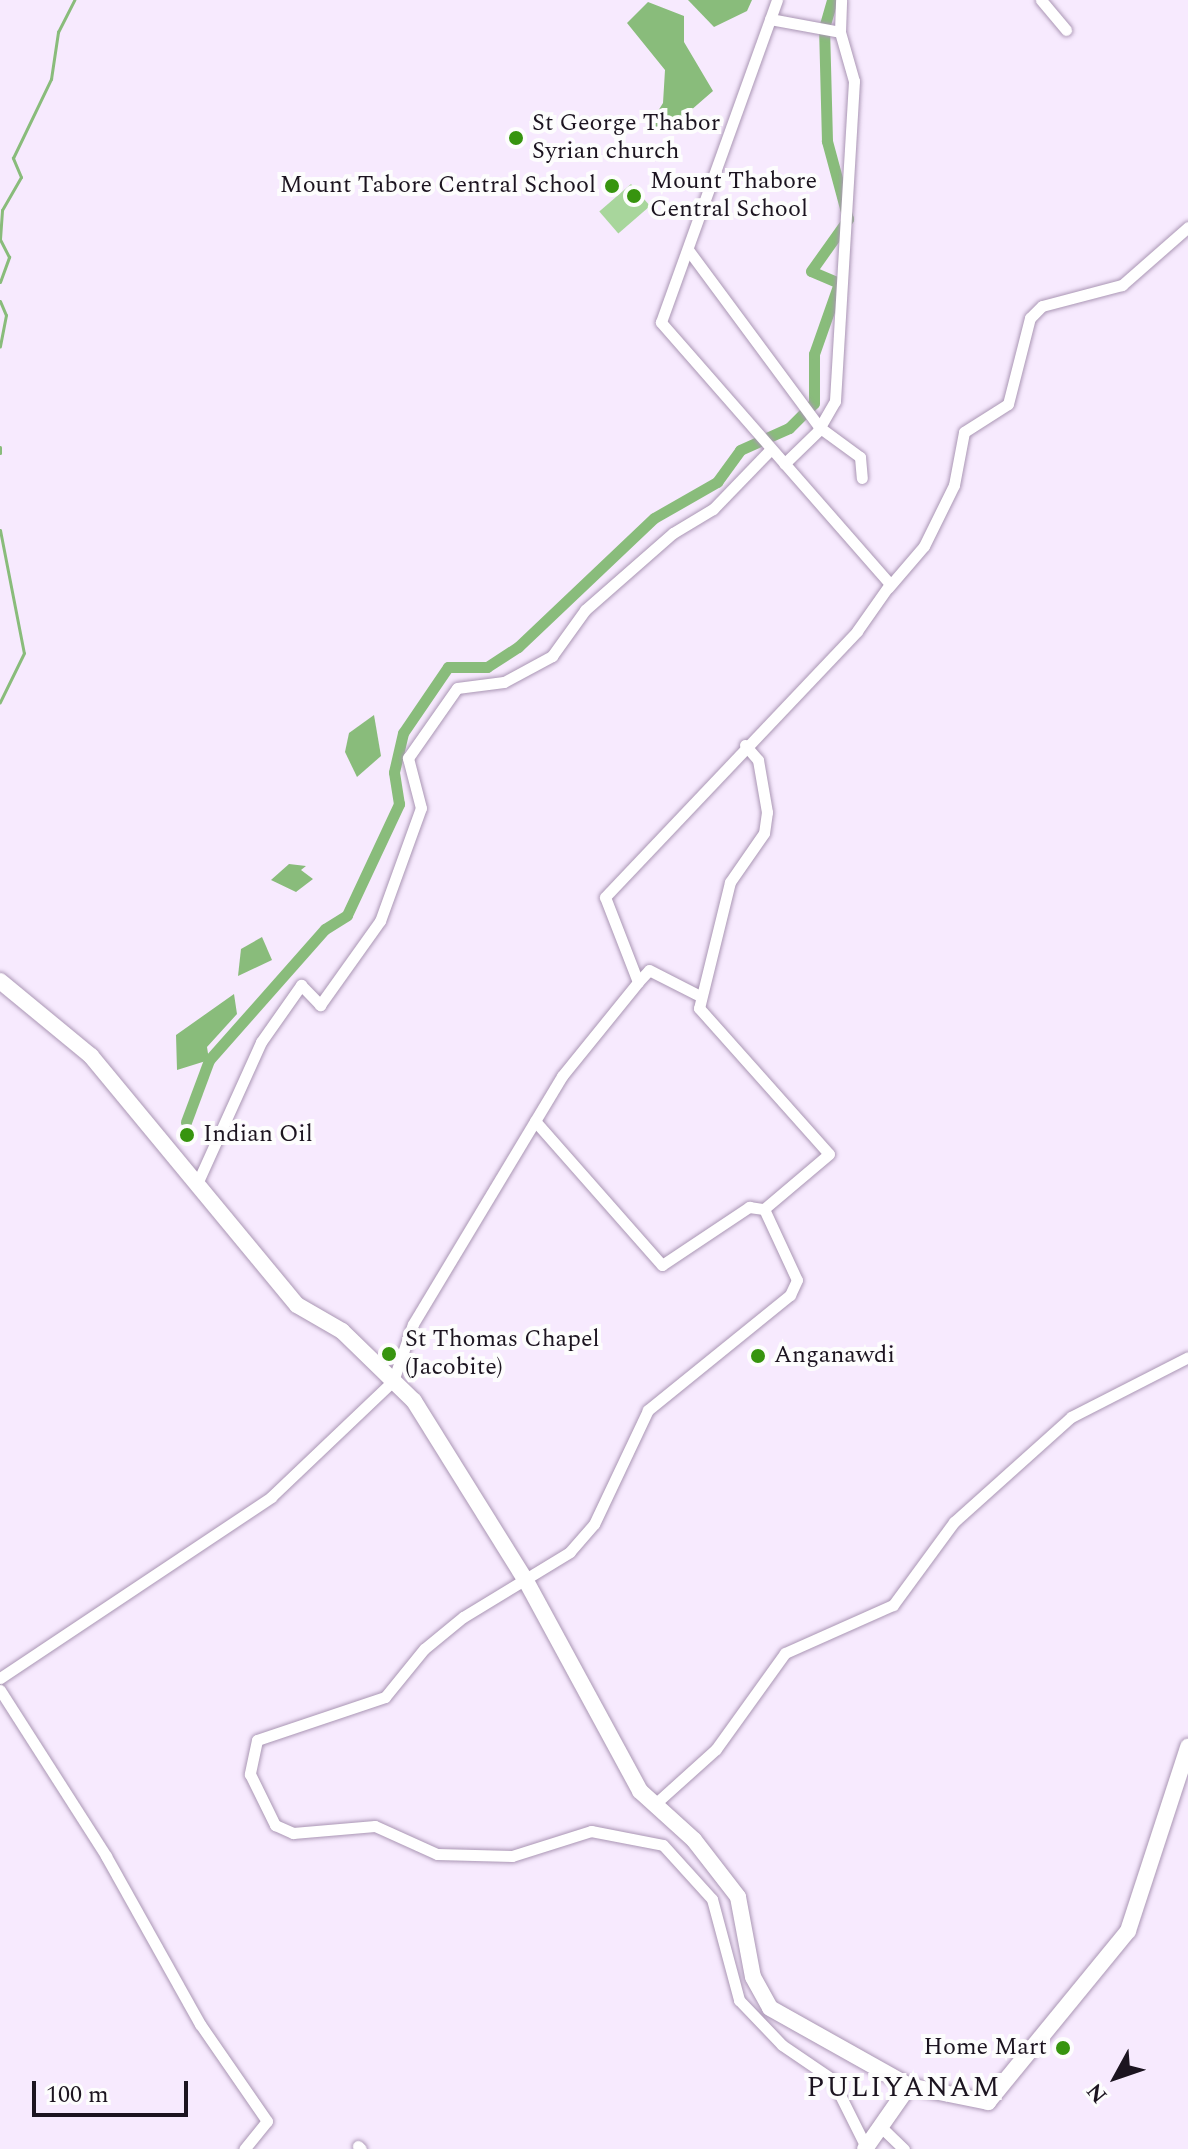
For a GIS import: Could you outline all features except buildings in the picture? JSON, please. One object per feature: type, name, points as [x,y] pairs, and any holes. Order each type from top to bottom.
[{"type":"main road","points":[[0,981],[91,1056],[297,1305],[342,1331],[414,1401],[525,1579],[640,1791],[694,1840],[738,1897],[753,1977],[770,2008],[909,2086],[988,2102],[1035,2053],[1128,1931],[1188,1747]]},
{"type":"main road","points":[[865,2147],[909,2086]]},
{"type":"street","points":[[777,0],[661,322],[887,588]]},
{"type":"street","points":[[784,464],[819,428],[835,401],[854,81],[840,32],[841,0]]},
{"type":"street","points":[[1041,0],[1066,30]]},
{"type":"street","points":[[770,19],[840,32]]},
{"type":"street","points":[[638,982],[605,897],[745,745],[857,631],[887,588],[924,546],[948,497],[964,432],[1008,404],[1030,318],[1042,306],[1122,285],[1188,227]]},
{"type":"street","points":[[689,251],[819,428],[860,457],[862,478]]},
{"type":"street","points":[[196,1186],[261,1042],[301,985],[320,1005],[380,921],[421,808],[408,758],[457,688],[504,682],[552,656],[585,610],[673,533],[713,509],[771,449]]},
{"type":"street","points":[[535,1121],[662,1265],[749,1207],[764,1209],[829,1154],[699,1008],[730,882],[764,833],[765,781],[745,745]]},
{"type":"street","points":[[0,1678],[271,1497],[393,1381],[413,1324],[535,1121],[638,982],[649,970],[700,996]]},
{"type":"street","points":[[764,1209],[797,1280],[790,1295],[648,1410],[594,1524],[570,1552],[525,1579],[424,1649],[385,1697],[257,1740],[249,1752],[258,1800],[275,1825],[293,1833],[375,1826],[437,1854],[512,1856],[591,1831],[663,1845],[712,1899],[739,2000],[782,2045],[832,2079],[865,2147]]},
{"type":"street","points":[[655,1804],[716,1749],[761,1677],[785,1653],[893,1605],[946,1530],[1071,1417],[1188,1357]]},
{"type":"street","points":[[0,1690],[106,1856],[200,2024],[267,2121],[244,2149]]},
{"type":"street","points":[[881,2127],[904,2149]]},
{"type":"shaded area","points":[[688,0],[752,0],[747,11],[714,27]]},
{"type":"shaded area","points":[[648,2],[684,16],[684,42],[713,91],[667,131],[650,124],[663,103],[665,70],[627,23]]},
{"type":"shaded area","points":[[631,184],[650,206],[618,233],[599,212]]},
{"type":"shaded area","points":[[374,715],[381,756],[357,777],[345,752],[349,733]]},
{"type":"shaded area","points":[[289,864],[306,866],[301,870],[313,879],[296,892],[271,880]]},
{"type":"shaded area","points":[[262,937],[272,960],[238,976],[241,949]]},
{"type":"shaded area","points":[[234,994],[237,1014],[207,1047],[209,1060],[177,1070],[176,1035]]},
{"type":"waterway","points":[[0,282],[9,257],[0,239],[2,210],[21,177],[13,158],[51,79],[58,32],[74,0]]},
{"type":"waterway","points":[[186,1122],[209,1060],[325,929],[347,915],[399,804],[394,772],[403,733],[448,667],[487,667],[518,647],[654,518],[717,482],[740,450],[789,428],[814,403],[814,354],[839,283],[811,271],[848,219],[827,141],[824,28],[832,0]]},
{"type":"waterway","points":[[0,301],[6,315],[0,346]]},
{"type":"waterway","points":[[0,447],[0,453]]},
{"type":"waterway","points":[[0,530],[24,653],[0,702]]},
{"type":"place","name":"St George Thabor Syrian church","points":[[516,138]]},
{"type":"place","name":"Mount Tabore Central School","points":[[612,186]]},
{"type":"place","name":"Mount Thabore Central School","points":[[634,196]]},
{"type":"place","name":"Indian Oil","points":[[187,1135]]},
{"type":"place","name":"St Thomas Chapel (Jacobite)","points":[[389,1354]]},
{"type":"place","name":"Anganawdi","points":[[758,1356]]},
{"type":"place","name":"Home Mart","points":[[1063,2048]]},
{"type":"district","name":"PULIYANAM","points":[[904,2088]]}]
